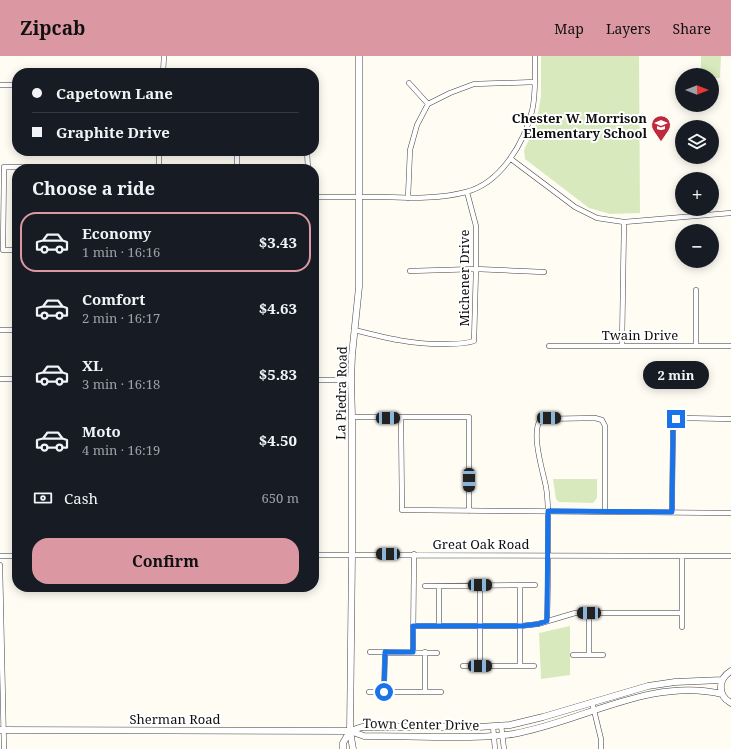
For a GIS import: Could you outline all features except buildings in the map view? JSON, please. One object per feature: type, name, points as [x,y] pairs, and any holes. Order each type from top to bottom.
[{"type":"street","points":[[163,68],[164,56]]},
{"type":"street","name":"La Piedra Road","points":[[353,749],[350,731],[352,554],[351,380],[354,330],[360,287],[359,56]]},
{"type":"street","points":[[319,197],[437,197],[467,192],[495,176],[511,159],[523,138],[533,110],[535,56]]},
{"type":"street","points":[[408,198],[410,150],[417,126],[428,104],[450,93],[474,84],[534,82]]},
{"type":"street","points":[[409,83],[428,104]]},
{"type":"street","points":[[0,85],[12,85]]},
{"type":"street","points":[[511,159],[575,207],[597,218],[624,222],[731,213]]},
{"type":"street","points":[[12,167],[4,167],[3,250],[12,250]]},
{"type":"street","name":"Michener Drive","points":[[354,330],[404,342],[428,345],[467,344],[474,341],[476,226],[467,192]]},
{"type":"street","points":[[622,346],[624,222]]},
{"type":"street","points":[[410,271],[476,269],[544,272]]},
{"type":"street","points":[[696,290],[696,346]]},
{"type":"street","points":[[0,330],[12,330]]},
{"type":"street","name":"Twain Drive","points":[[549,346],[731,346]]},
{"type":"street","points":[[0,379],[12,379]]},
{"type":"street","points":[[319,380],[351,380]]},
{"type":"street","points":[[352,417],[469,418],[470,511]]},
{"type":"street","points":[[401,418],[402,510],[731,513]]},
{"type":"street","points":[[547,621],[548,511],[546,488],[539,460],[537,442],[537,425],[541,419],[594,418],[602,420],[605,426],[605,512]]},
{"type":"street","points":[[672,512],[673,427],[676,419],[731,419]]},
{"type":"street","points":[[413,652],[414,554]]},
{"type":"street","name":"Great Oak Road","points":[[319,555],[731,556]]},
{"type":"street","points":[[0,556],[12,556]]},
{"type":"street","points":[[682,556],[682,627]]},
{"type":"street","points":[[0,565],[2,730],[4,749]]},
{"type":"street","points":[[480,585],[480,666]]},
{"type":"street","points":[[520,585],[520,666]]},
{"type":"street","points":[[425,586],[535,585]]},
{"type":"street","points":[[439,586],[440,626]]},
{"type":"street","points":[[413,626],[521,626],[538,624],[575,613],[682,613]]},
{"type":"street","points":[[588,655],[589,613]]},
{"type":"street","points":[[370,652],[438,652]]},
{"type":"street","points":[[384,692],[385,652]]},
{"type":"street","points":[[425,652],[425,692]]},
{"type":"street","points":[[573,655],[603,655]]},
{"type":"street","points":[[463,666],[534,666]]},
{"type":"street","points":[[731,670],[725,675],[721,685],[722,694],[726,700],[731,703]]},
{"type":"street","name":"Town Center Drive","points":[[350,731],[362,727],[479,727],[501,725],[544,717],[648,686],[675,682],[722,680]]},
{"type":"street","name":"Town Center Drive","points":[[350,731],[364,736],[494,736],[543,728],[624,701],[654,694],[706,690],[722,694]]},
{"type":"street","points":[[369,692],[441,692]]},
{"type":"street","points":[[592,702],[601,739],[601,749]]},
{"type":"street","points":[[501,725],[504,749]]},
{"type":"street","points":[[493,726],[495,749]]},
{"type":"street","name":"Sherman Road","points":[[2,730],[350,731]]},
{"type":"street","name":"La Piedra Road","points":[[343,749],[343,743],[350,731]]},
{"type":"green space","points":[[541,56],[639,56],[640,213],[610,214],[589,208],[525,159],[524,150],[536,125],[541,96]]},
{"type":"green space","points":[[701,56],[721,56],[720,78],[719,68],[701,68]]},
{"type":"green space","points":[[553,479],[597,479],[597,498],[593,503],[559,502],[556,499]]},
{"type":"green space","points":[[570,626],[570,675],[541,679],[539,633]]},
{"type":"place","name":"Chester W. Morrison Elementary School","points":[[661,142]]},
{"type":"route","points":[[384,692],[385,652],[413,652],[413,626],[521,626],[538,624],[547,621],[548,511],[672,512],[673,427],[676,419]]}]
